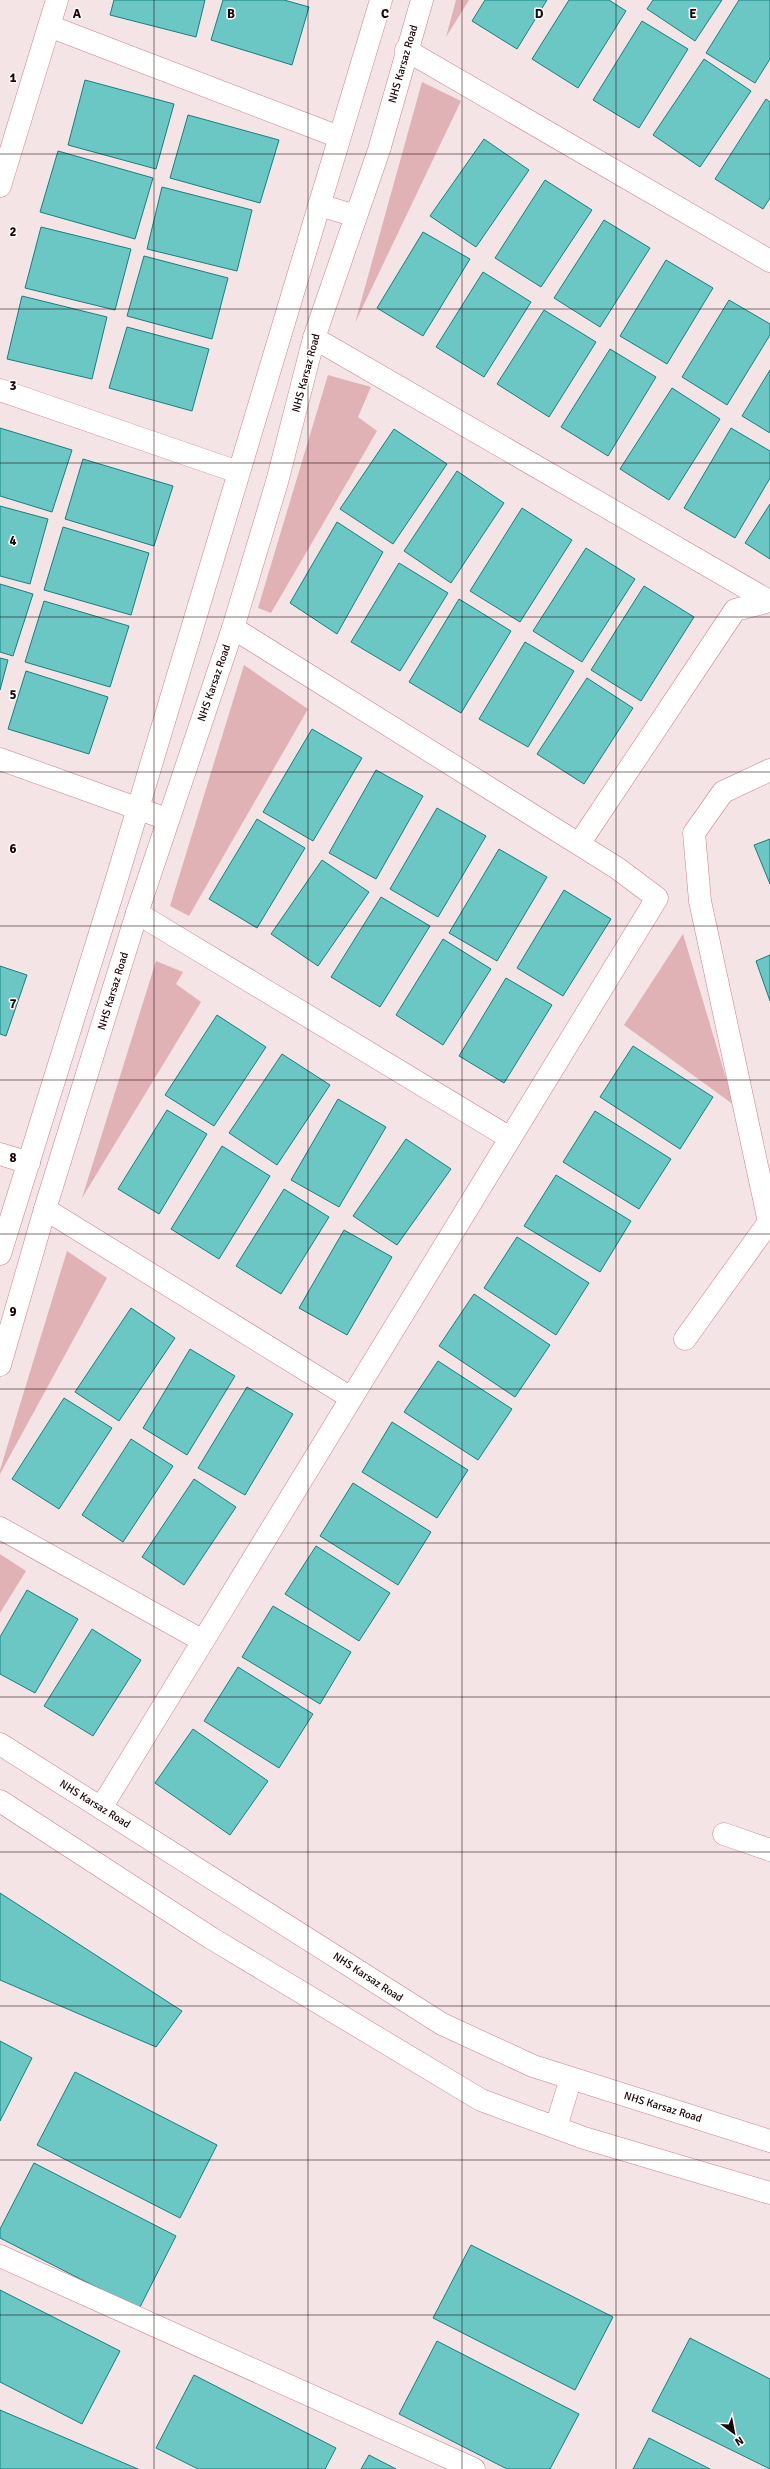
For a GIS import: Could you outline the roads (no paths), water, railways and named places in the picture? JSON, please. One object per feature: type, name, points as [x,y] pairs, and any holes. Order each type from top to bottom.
[{"type":"street","points":[[0,186],[57,0]]},
{"type":"street","points":[[0,1254],[137,809],[381,0]]},
{"type":"street","name":"NHS Karsaz Road","points":[[0,1365],[45,1209],[137,913],[167,819],[233,628],[278,482],[314,338],[379,150],[406,50],[422,0]]},
{"type":"street","points":[[49,26],[339,137]]},
{"type":"street","points":[[406,50],[770,261]]},
{"type":"street","points":[[319,205],[356,216]]},
{"type":"street","points":[[314,338],[770,601]]},
{"type":"street","points":[[0,390],[238,472]]},
{"type":"street","points":[[579,844],[736,610],[770,601]]},
{"type":"street","points":[[101,1808],[657,898],[617,868],[233,628]]},
{"type":"street","points":[[0,759],[167,819]]},
{"type":"street","points":[[685,1339],[769,1222],[700,901],[694,833],[723,792],[770,770]]},
{"type":"street","points":[[137,913],[510,1138]]},
{"type":"street","points":[[0,1154],[29,1163]]},
{"type":"street","points":[[45,1209],[351,1398]]},
{"type":"street","points":[[0,1528],[202,1641]]},
{"type":"street","name":"NHS Karsaz Road","points":[[0,1744],[442,2024],[533,2066],[770,2141]]},
{"type":"street","points":[[0,1801],[211,1938],[481,2100],[584,2138],[770,2193]]},
{"type":"street","points":[[724,1834],[770,1850]]},
{"type":"street","points":[[556,2127],[572,2078]]},
{"type":"street","points":[[0,2256],[474,2469]]}]
